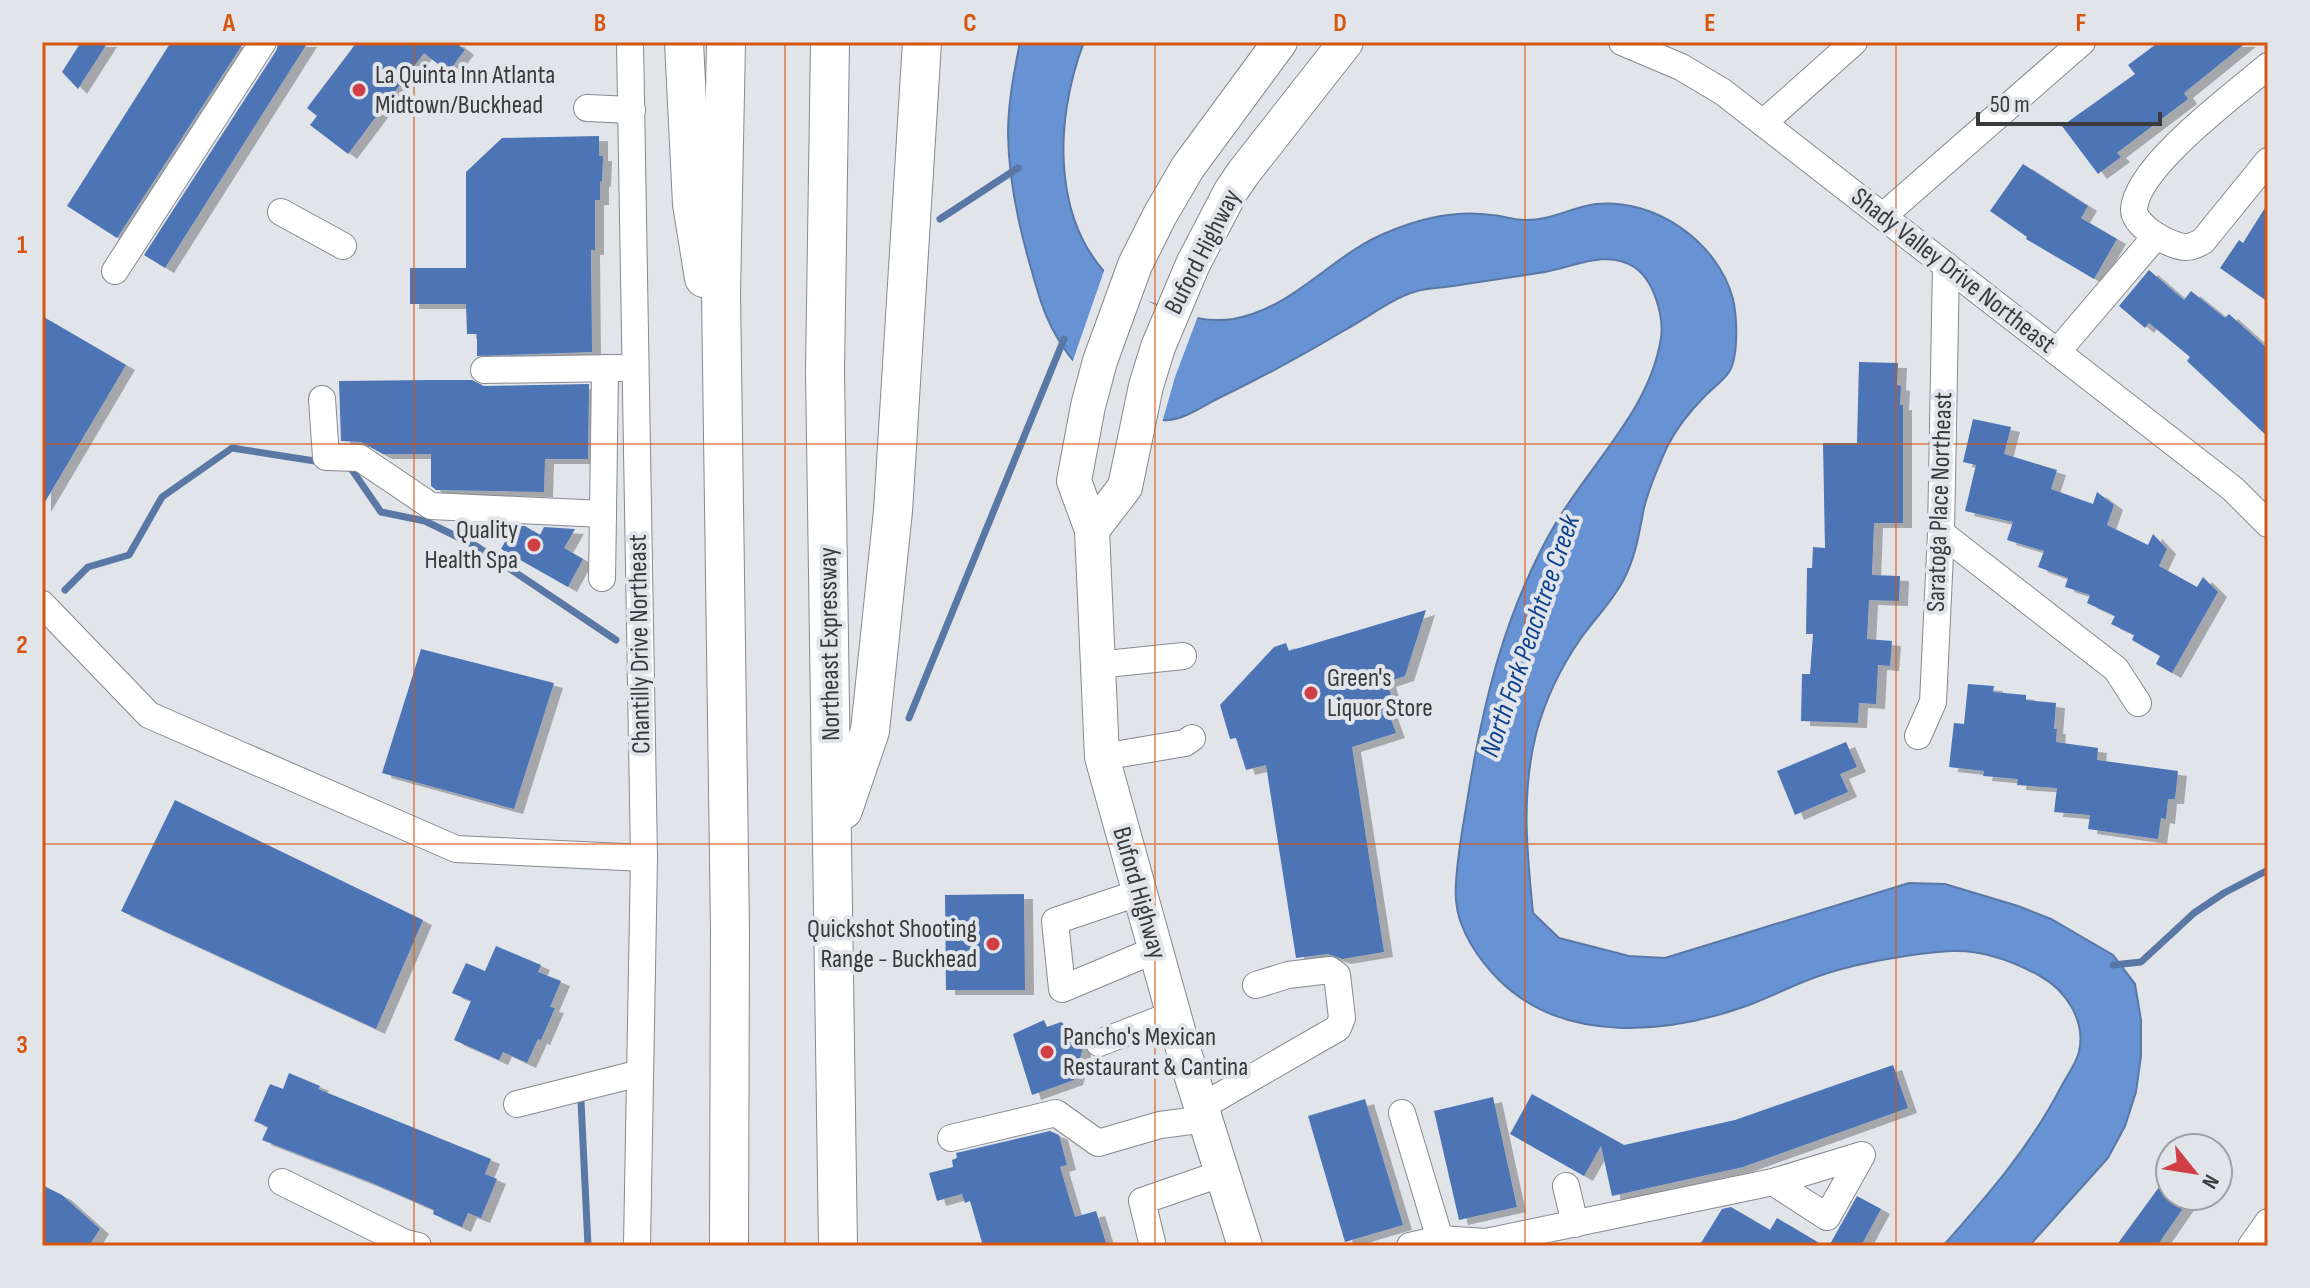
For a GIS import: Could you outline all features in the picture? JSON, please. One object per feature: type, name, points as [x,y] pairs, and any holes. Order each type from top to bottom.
[{"type":"highway","points":[[684,42],[692,204],[722,391]]},
{"type":"highway","points":[[726,42],[722,391],[730,930],[729,1246]]},
{"type":"highway","name":"Northeast Expressway","points":[[830,42],[825,371],[838,1246]]},
{"type":"highway","points":[[834,836],[870,731],[893,511],[922,42]]},
{"type":"main road","name":"Buford Highway","points":[[1245,1246],[1138,893],[1102,757],[1092,530],[1074,481],[1078,450],[1100,361],[1120,302],[1153,227],[1188,167],[1280,42]]},
{"type":"main road","name":"Buford Highway","points":[[1092,530],[1125,487],[1146,386],[1158,347],[1193,264],[1231,191],[1346,42]]},
{"type":"street","points":[[115,271],[263,42]]},
{"type":"street","name":"Chantilly Drive Northeast","points":[[630,42],[644,858],[637,1246]]},
{"type":"street","name":"Shady Valley Drive Northeast","points":[[1622,42],[1681,67],[1723,92],[2265,516]]},
{"type":"street","points":[[1763,123],[1854,42]]},
{"type":"street","points":[[1883,216],[2082,42]]},
{"type":"street","points":[[2268,66],[2166,154],[2149,174],[2134,210],[2136,217],[2156,236],[2184,247],[2193,246],[2203,241],[2268,161]]},
{"type":"street","points":[[587,108],[632,110]]},
{"type":"street","points":[[281,212],[343,246]]},
{"type":"street","points":[[2057,352],[2156,236]]},
{"type":"street","name":"Saratoga Place Northeast","points":[[1918,736],[1933,702],[1941,533],[1946,265]]},
{"type":"street","points":[[602,578],[605,368]]},
{"type":"street","points":[[484,370],[636,368]]},
{"type":"street","points":[[322,399],[326,457],[360,458],[431,506],[603,526],[639,538]]},
{"type":"street","points":[[604,480],[638,479]]},
{"type":"street","points":[[1941,533],[2116,669],[2138,703]]},
{"type":"street","points":[[42,604],[149,715],[456,849],[644,858]]},
{"type":"street","points":[[1097,665],[1183,656]]},
{"type":"street","points":[[1102,757],[1185,743],[1192,738]]},
{"type":"street","points":[[1138,893],[1055,921],[1062,989],[1155,950]]},
{"type":"street","points":[[951,1138],[1056,1113],[1098,1143],[1203,1113],[1338,1028],[1342,1018],[1337,975],[1330,970],[1288,975],[1256,985]]},
{"type":"street","points":[[1099,1043],[1174,1014]]},
{"type":"street","points":[[517,1104],[640,1073]]},
{"type":"street","points":[[1402,1113],[1441,1242]]},
{"type":"street","points":[[1153,1246],[1142,1201],[1223,1173]]},
{"type":"street","points":[[282,1182],[409,1245]]},
{"type":"street","points":[[1410,1246],[1486,1242],[1773,1182]]},
{"type":"street","points":[[1566,1186],[1575,1224]]},
{"type":"street","points":[[2251,1246],[2268,1222]]},
{"type":"water","name":"North Fork Peachtree Creek","points":[[1020,42],[1084,42],[1067,107],[1064,141],[1065,175],[1071,208],[1083,239],[1100,267],[1125,291],[1180,313],[1214,320],[1255,313],[1276,304],[1368,242],[1413,223],[1452,214],[1534,220],[1596,204],[1618,204],[1661,216],[1699,242],[1714,259],[1733,299],[1736,336],[1732,365],[1671,440],[1648,492],[1637,544],[1620,587],[1574,649],[1544,709],[1528,779],[1527,846],[1533,913],[1559,938],[1629,956],[1665,958],[1909,883],[1945,884],[2051,919],[2113,955],[2135,984],[2141,1020],[2141,1056],[2136,1092],[2125,1126],[2108,1158],[2029,1246],[1943,1246],[2022,1150],[2078,1057],[2080,1029],[2077,1018],[2066,998],[2040,976],[2008,961],[1975,952],[1921,954],[1836,971],[1718,1015],[1652,1027],[1619,1028],[1586,1024],[1555,1015],[1525,1001],[1484,963],[1461,922],[1456,891],[1462,829],[1472,770],[1498,660],[1523,589],[1557,521],[1633,411],[1655,364],[1661,338],[1661,319],[1647,280],[1624,262],[1602,259],[1545,272],[1414,292],[1187,415],[1169,420],[1145,417],[1110,396],[1077,366],[1053,330],[1041,302],[1018,219],[1009,156],[1009,111]]},
{"type":"pier","points":[[1105,268],[1130,291],[1161,308],[1198,316],[1162,423],[1136,420],[1104,400],[1079,378],[1071,366]]},
{"type":"building","points":[[81,42],[108,42],[78,89],[62,72]]},
{"type":"building","points":[[171,42],[244,42],[117,238],[67,206]]},
{"type":"building","points":[[279,42],[308,42],[165,268],[144,255]]},
{"type":"building","name":"La Quinta Inn Atlanta Midtown/Buckhead","points":[[357,42],[455,42],[465,50],[448,72],[424,53],[348,154],[310,125],[317,116],[307,108]]},
{"type":"building","points":[[2159,42],[2247,42],[2184,93],[2188,99],[2117,153],[2121,157],[2098,174],[2062,126],[2135,74],[2128,65]]},
{"type":"building","points":[[599,136],[599,156],[603,156],[600,200],[595,200],[595,250],[591,250],[592,352],[477,356],[477,334],[467,334],[466,304],[410,304],[410,268],[466,268],[466,172],[502,138]]},
{"type":"building","points":[[2023,164],[2088,206],[2081,218],[2117,239],[2094,279],[2026,239],[1990,211]]},
{"type":"building","points":[[2268,203],[2268,302],[2220,268],[2239,240],[2243,243]]},
{"type":"building","points":[[2149,270],[2184,300],[2191,291],[2225,318],[2229,314],[2268,349],[2268,437],[2187,361],[2190,357],[2149,323],[2145,328],[2119,306]]},
{"type":"building","points":[[42,316],[126,365],[42,507]]},
{"type":"building","points":[[1859,362],[1898,363],[1897,385],[1901,386],[1900,405],[1903,405],[1903,523],[1874,523],[1872,575],[1900,576],[1899,601],[1869,600],[1867,639],[1892,641],[1890,666],[1878,665],[1876,704],[1859,703],[1858,723],[1801,721],[1802,674],[1810,674],[1813,634],[1806,634],[1807,568],[1812,568],[1813,547],[1825,548],[1823,443],[1857,443]]},
{"type":"building","points":[[472,380],[484,386],[589,384],[588,459],[545,459],[544,492],[436,490],[431,486],[431,454],[383,454],[361,442],[341,441],[339,381]]},
{"type":"building","points":[[1973,419],[2011,427],[2004,454],[2057,470],[2051,489],[2093,504],[2097,492],[2114,505],[2107,525],[2148,545],[2153,534],[2167,549],[2159,566],[2197,587],[2203,577],[2218,592],[2172,673],[2156,664],[2160,656],[2132,640],[2134,635],[2111,624],[2115,616],[2087,603],[2090,595],[2065,587],[2068,578],[2038,567],[2044,551],[2007,540],[2013,522],[1965,511],[1976,465],[1963,462]]},
{"type":"building","points":[[514,526],[525,526],[540,535],[544,527],[575,529],[564,548],[583,559],[568,587],[501,549]]},
{"type":"building","points":[[1426,610],[1405,676],[1387,682],[1396,712],[1389,714],[1396,733],[1352,747],[1384,952],[1342,959],[1328,954],[1296,958],[1266,765],[1246,770],[1236,738],[1230,739],[1220,705],[1274,647],[1286,643],[1289,651]]},
{"type":"building","points":[[421,649],[554,683],[514,809],[382,773]]},
{"type":"building","points":[[1968,684],[1994,686],[1993,692],[2026,695],[2026,700],[2056,703],[2056,742],[2098,748],[2097,760],[2178,771],[2175,799],[2168,799],[2166,819],[2161,818],[2158,839],[2088,829],[2090,815],[2054,812],[2057,788],[2017,785],[2018,779],[1983,776],[1984,771],[1949,767],[1954,723],[1964,724]]},
{"type":"building","points":[[1846,742],[1857,767],[1840,774],[1848,792],[1795,815],[1777,771]]},
{"type":"building","points":[[175,800],[423,920],[376,1029],[121,911]]},
{"type":"building","points":[[1024,894],[1025,990],[946,990],[945,895]]},
{"type":"building","points":[[496,946],[541,965],[538,972],[561,981],[550,1007],[555,1008],[527,1063],[503,1052],[499,1060],[454,1040],[471,1001],[452,993],[466,963],[485,971]]},
{"type":"building","points":[[1044,1020],[1047,1027],[1061,1022],[1077,1034],[1082,1051],[1074,1080],[1032,1095],[1013,1034]]},
{"type":"building","points":[[1893,1065],[1908,1108],[1743,1167],[1612,1196],[1601,1146],[1584,1176],[1510,1134],[1532,1094],[1624,1145],[1735,1120]]},
{"type":"building","points":[[289,1073],[320,1086],[318,1089],[491,1159],[485,1174],[497,1179],[481,1218],[468,1213],[462,1227],[433,1214],[434,1210],[370,1182],[262,1140],[268,1127],[254,1121],[270,1084],[283,1089]]},
{"type":"building","points":[[1493,1097],[1517,1207],[1459,1220],[1434,1111]]},
{"type":"building","points":[[1365,1099],[1403,1225],[1345,1242],[1308,1116]]},
{"type":"building","points":[[1050,1131],[1059,1135],[1067,1165],[1060,1167],[1075,1217],[1096,1211],[1107,1246],[983,1246],[970,1201],[965,1203],[962,1194],[937,1201],[929,1173],[953,1167],[952,1160],[957,1158],[956,1153]]},
{"type":"building","points":[[42,1185],[62,1195],[100,1229],[89,1246],[42,1246]]},
{"type":"building","points":[[2154,1194],[2154,1212],[2180,1212],[2157,1246],[2116,1246]]},
{"type":"building","points":[[1857,1196],[1881,1209],[1861,1246],[1829,1246]]},
{"type":"building","points":[[1731,1207],[1770,1230],[1777,1218],[1824,1246],[1699,1246],[1722,1209]]},
{"type":"waterway","points":[[940,219],[1018,168]]},
{"type":"waterway","points":[[909,718],[1064,339]]},
{"type":"waterway","points":[[65,590],[88,567],[129,555],[162,497],[232,448],[321,462]]},
{"type":"waterway","points":[[345,466],[350,467],[381,512],[425,521],[476,546],[616,640]]},
{"type":"waterway","points":[[2113,965],[2141,962],[2194,913],[2268,870]]},
{"type":"waterway","points":[[581,1101],[588,1246]]},
{"type":"place","name":"La Quinta Inn Atlanta Midtown/Buckhead","points":[[359,90]]},
{"type":"place","name":"Quality Health Spa","points":[[534,545]]},
{"type":"place","name":"Green's Liquor Store","points":[[1311,693]]},
{"type":"place","name":"Quickshot Shooting Range - Buckhead","points":[[993,944]]},
{"type":"place","name":"Pancho's Mexican Restaurant & Cantina","points":[[1047,1052]]}]
